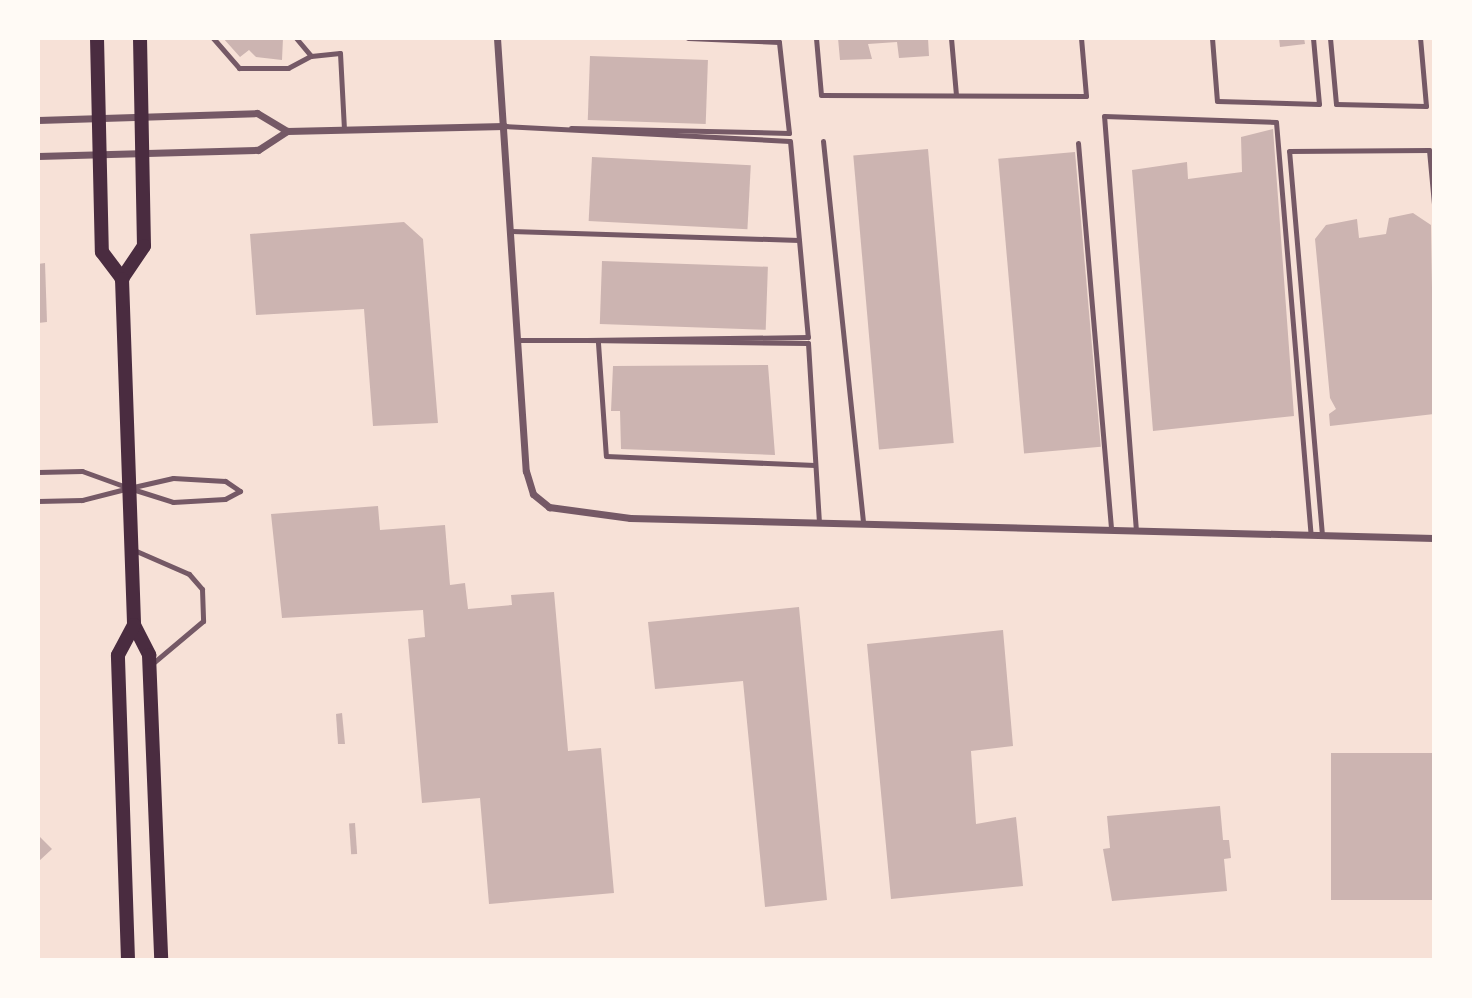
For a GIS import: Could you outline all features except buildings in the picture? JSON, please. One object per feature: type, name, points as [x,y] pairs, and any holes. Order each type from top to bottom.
[{"type":"main road","points":[[97,38],[102,252],[122,279],[134,625],[149,666],[162,960]]},
{"type":"main road","points":[[122,279],[144,246],[140,38]]},
{"type":"main road","points":[[128,960],[118,655],[134,625]]},
{"type":"street","points":[[497,38],[526,471],[533,494],[549,507],[630,518],[1433,538]]},
{"type":"street","points":[[38,120],[257,113],[287,131],[504,126]]},
{"type":"street","points":[[38,156],[258,150],[287,131]]},
{"type":"lane","points":[[213,38],[239,68],[288,68],[311,56],[340,53],[344,130]]},
{"type":"lane","points":[[296,38],[311,56]]},
{"type":"lane","points":[[568,128],[581,125],[789,132],[779,42],[688,38]]},
{"type":"lane","points":[[816,38],[821,94],[1086,96],[1081,38]]},
{"type":"lane","points":[[951,38],[956,96]]},
{"type":"lane","points":[[1212,38],[1217,101],[1319,104],[1313,38]]},
{"type":"lane","points":[[1330,38],[1336,104],[1426,106],[1420,38]]},
{"type":"lane","points":[[1136,531],[1104,116],[1276,122],[1311,535]]},
{"type":"lane","points":[[504,126],[790,141],[807,337],[517,340]]},
{"type":"lane","points":[[823,141],[863,524]]},
{"type":"lane","points":[[1078,143],[1111,530]]},
{"type":"lane","points":[[1322,535],[1289,151],[1429,150],[1433,204]]},
{"type":"lane","points":[[511,231],[799,240]]},
{"type":"lane","points":[[587,340],[598,343],[808,343],[819,523]]},
{"type":"lane","points":[[598,343],[606,456],[815,465]]},
{"type":"lane","points":[[38,472],[82,471],[129,488],[173,502],[225,499],[240,491],[225,481],[173,478],[129,488],[82,500],[38,501]]},
{"type":"lane","points":[[131,550],[189,574],[202,589],[203,621],[185,640],[149,666]]}]
